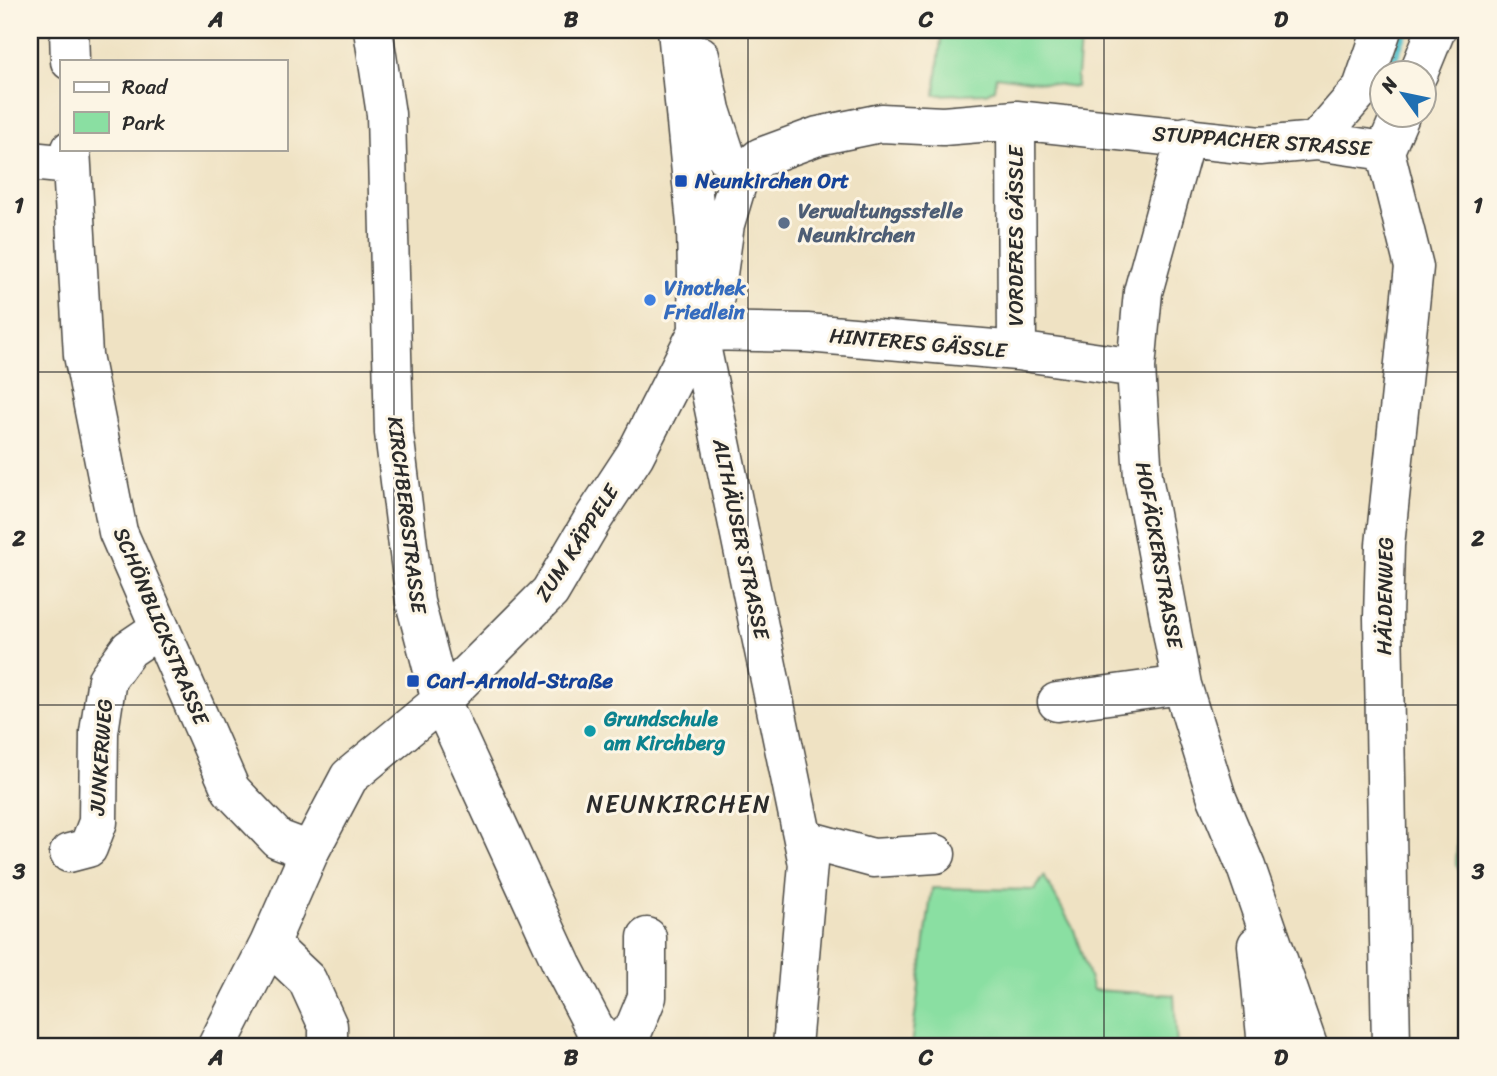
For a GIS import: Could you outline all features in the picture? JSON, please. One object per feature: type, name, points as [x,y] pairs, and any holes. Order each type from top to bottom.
[{"type":"street","points":[[69,30],[70,60]]},
{"type":"street","name":"KIRCHBERGSTRASSE","points":[[373,30],[386,114],[394,433],[415,602],[441,701],[538,915],[604,1046]]},
{"type":"street","name":"ALTHÄUSER STRASSE","points":[[677,30],[696,224],[698,331],[808,864],[792,1046]]},
{"type":"street","points":[[697,30],[702,69],[715,121],[726,156],[740,174]]},
{"type":"street","points":[[1316,141],[1362,88],[1382,30]]},
{"type":"street","points":[[1424,60],[1436,30]]},
{"type":"street","name":"STUPPACHER STRASSE","points":[[740,174],[761,157],[818,136],[881,123],[943,126],[1016,120],[1260,146],[1316,141],[1385,151],[1394,130]]},
{"type":"street","name":"VORDERES GÄSSLE","points":[[1016,120],[1017,351]]},
{"type":"street","name":"HOFÄCKERSTRASSE","points":[[1185,136],[1143,292],[1136,368],[1143,477],[1182,685],[1217,798],[1246,867],[1308,1046]]},
{"type":"street","name":"HÄLDENWEG","points":[[1385,151],[1414,267],[1385,545],[1382,618],[1391,1046]]},
{"type":"street","points":[[30,160],[71,157]]},
{"type":"street","name":"SCHÖNBLICKSTRASSE","points":[[71,157],[85,368],[118,532],[231,790],[278,839],[310,851]]},
{"type":"street","name":"ZUM KÄPPELE","points":[[310,851],[349,777],[441,701],[550,592],[635,455],[698,331],[713,310],[724,224],[740,174]]},
{"type":"street","name":"HINTERES GÄSSLE","points":[[698,331],[807,333],[1017,351],[1136,368]]},
{"type":"street","name":"JUNKERWEG","points":[[69,853],[88,848],[98,822],[99,732],[107,678],[128,649],[160,628]]},
{"type":"street","points":[[1057,702],[1182,685]]},
{"type":"street","points":[[803,839],[873,858],[936,854]]},
{"type":"street","points":[[217,1046],[269,944],[310,851]]},
{"type":"street","name":"HOFÄCKERSTRASSE","points":[[1246,867],[1260,963],[1267,1046]]},
{"type":"street","points":[[612,1046],[633,1031],[647,997],[647,937]]},
{"type":"street","points":[[269,944],[307,980],[328,1026],[328,1046]]},
{"type":"green space","points":[[942,30],[1081,30],[1076,87],[996,76],[994,89],[986,93],[935,95]]},
{"type":"green space","points":[[1467,702],[1467,884],[1456,864]]},
{"type":"green space","points":[[1044,876],[1074,930],[1093,990],[1174,995],[1177,1046],[911,1046],[932,888],[1035,890]]},
{"type":"waterway","points":[[1393,60],[1405,30]]},
{"type":"place","name":"Neunkirchen Ort","points":[[681,181]]},
{"type":"place","name":"Verwaltungsstelle Neunkirchen","points":[[784,223]]},
{"type":"place","name":"Vinothek Friedlein","points":[[650,300]]},
{"type":"place","name":"Carl-Arnold-Straße","points":[[413,681]]},
{"type":"place","name":"Grundschule am Kirchberg","points":[[590,731]]},
{"type":"district","name":"NEUNKIRCHEN","points":[[679,804]]}]
